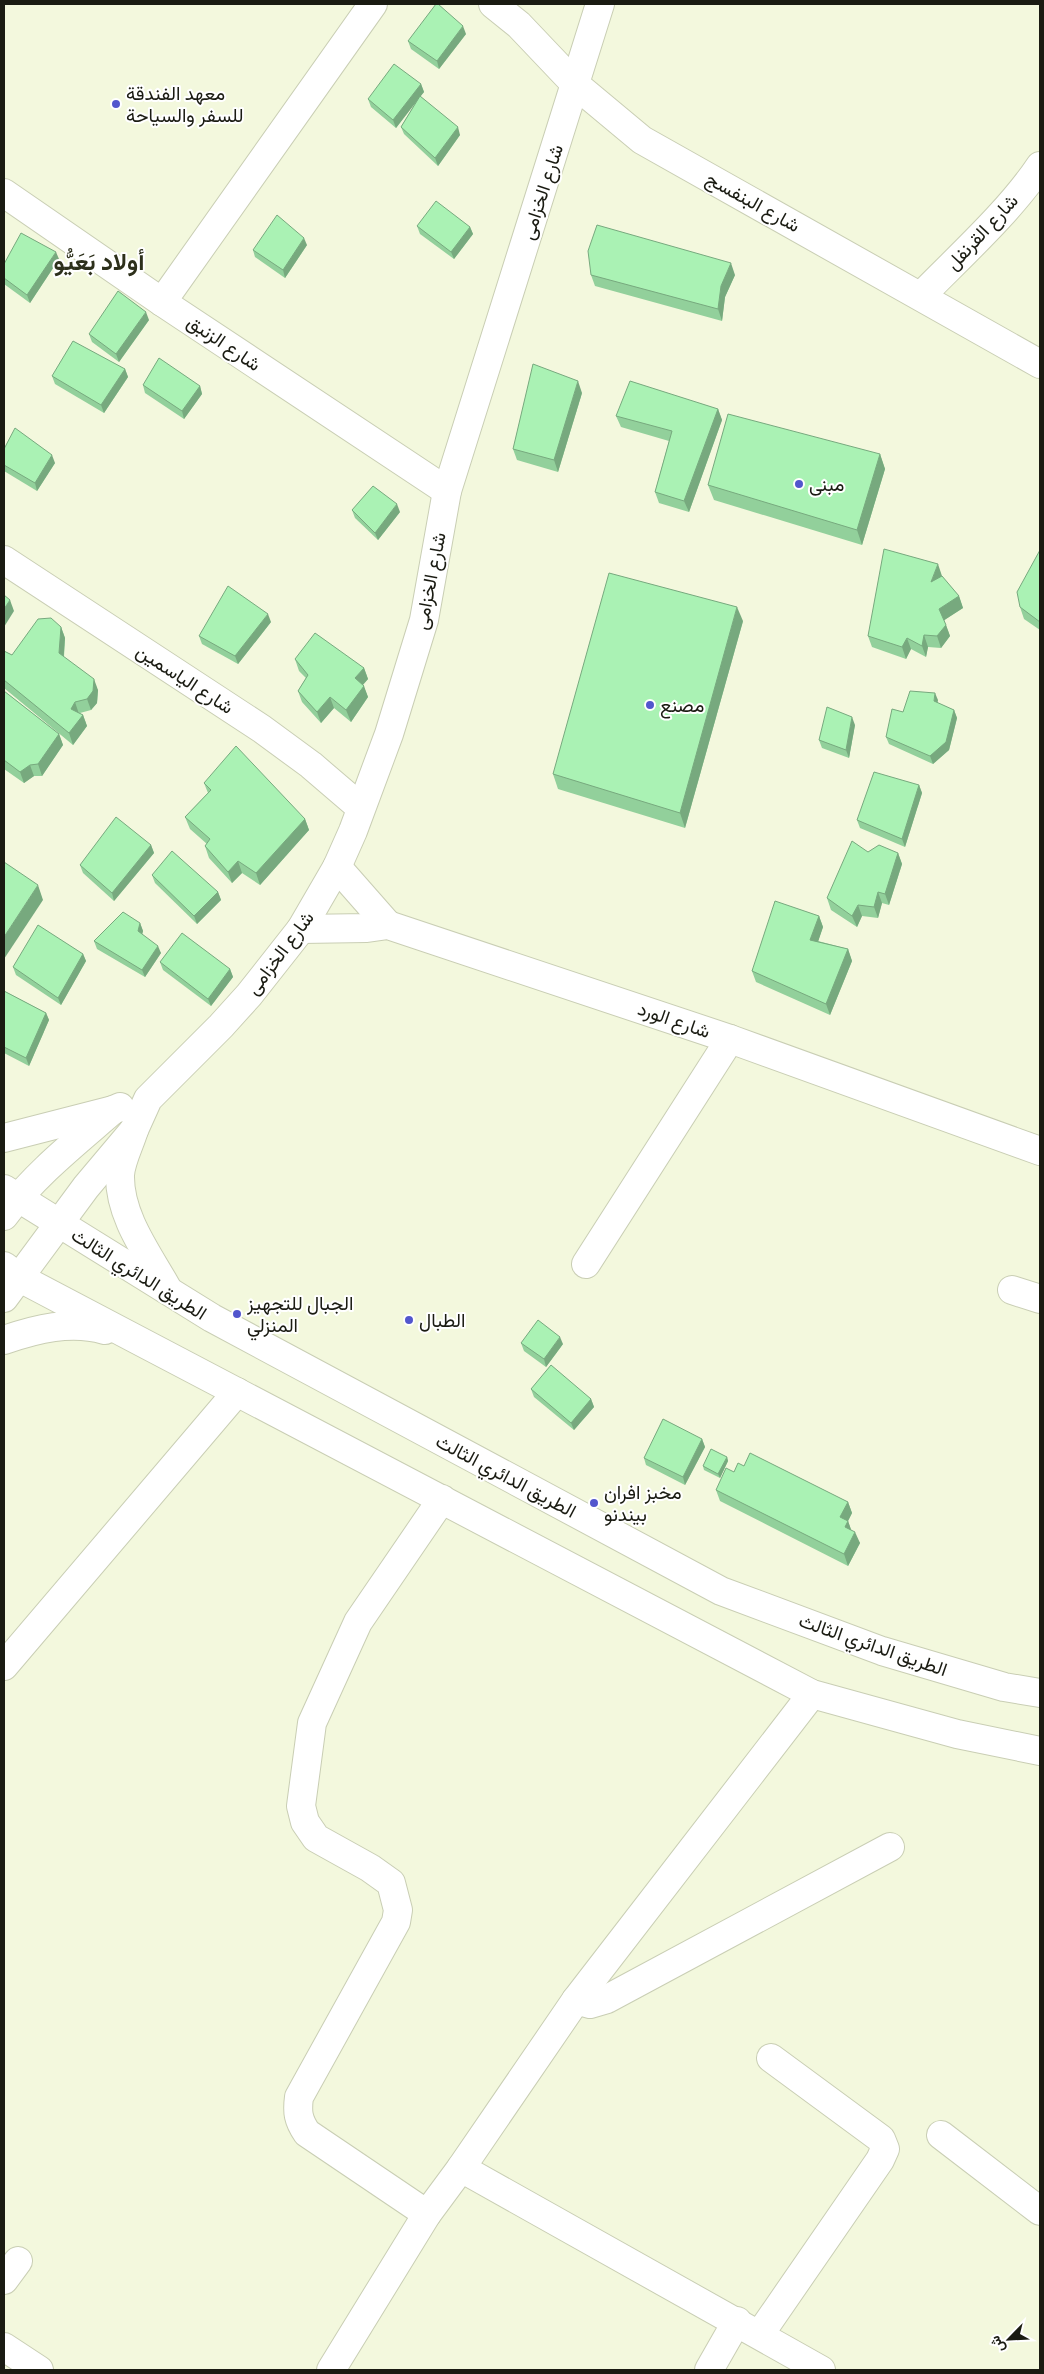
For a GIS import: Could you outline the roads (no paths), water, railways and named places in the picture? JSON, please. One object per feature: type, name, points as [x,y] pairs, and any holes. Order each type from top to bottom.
[{"type":"street","points":[[162,302],[373,4]]},
{"type":"street","name":"شارع البنفسج","points":[[493,4],[519,25],[576,85],[642,140],[1040,364]]},
{"type":"street","name":"شارع الخزامى","points":[[148,1099],[221,1026],[249,995],[301,929],[337,867],[353,831],[360,806],[389,734],[424,620],[447,491],[600,4]]},
{"type":"street","name":"شارع القرنفل","points":[[921,296],[1005,208],[1040,166]]},
{"type":"street","name":"شارع الزنبق","points":[[4,194],[162,302],[447,491]]},
{"type":"street","name":"شارع الياسمين","points":[[4,560],[262,729],[360,806]]},
{"type":"street","points":[[337,867],[388,925]]},
{"type":"street","name":"شارع الورد","points":[[301,929],[367,928],[388,925],[730,1039],[1040,1151]]},
{"type":"street","points":[[586,1264],[730,1039]]},
{"type":"street","points":[[4,1138],[148,1099]]},
{"type":"street","points":[[148,1099],[134,1130],[120,1174],[124,1201],[136,1235],[169,1291]]},
{"type":"street","points":[[8,1201],[113,1110]]},
{"type":"street","points":[[134,1130],[86,1188],[59,1225],[9,1281],[132,1337],[812,1694],[957,1734],[1040,1751]]},
{"type":"street","name":"الطريق الدائري الثالث","points":[[8,1201],[59,1225],[212,1318],[721,1591],[882,1650],[1004,1687],[1040,1693]]},
{"type":"street","points":[[1012,1290],[1040,1299]]},
{"type":"street","points":[[4,1340],[45,1327],[81,1325],[132,1337]]},
{"type":"street","points":[[4,1666],[237,1392]]},
{"type":"street","points":[[426,2214],[306,2133],[300,2122],[297,2111],[299,2097],[396,1922],[398,1910],[391,1883],[370,1868],[316,1838],[305,1822],[301,1806],[312,1723],[358,1622],[442,1500]]},
{"type":"street","points":[[331,2370],[426,2214],[461,2168],[576,2000],[812,1694]]},
{"type":"street","points":[[576,2000],[590,2004],[607,1999],[890,1847]]},
{"type":"street","points":[[760,2334],[880,2160],[885,2149],[881,2139],[771,2058]]},
{"type":"street","points":[[941,2135],[1040,2211]]},
{"type":"street","points":[[461,2168],[737,2321],[821,2370]]},
{"type":"street","points":[[708,2370],[737,2321]]},
{"type":"street","points":[[4,2347],[39,2370]]},
{"type":"place","name":"معهد الفندقة للسفر والسياحة","points":[[116,104]]},
{"type":"place","name":"مبنى","points":[[799,484]]},
{"type":"place","name":"مصنع","points":[[650,705]]},
{"type":"place","name":"الجبال للتجهيز المنزلي","points":[[237,1314]]},
{"type":"place","name":"الطبال","points":[[409,1320]]},
{"type":"place","name":"مخبز افران بيندنو","points":[[594,1503]]},
{"type":"district","name":"أولاد بَعَيُّو","points":[[99,261]]}]
